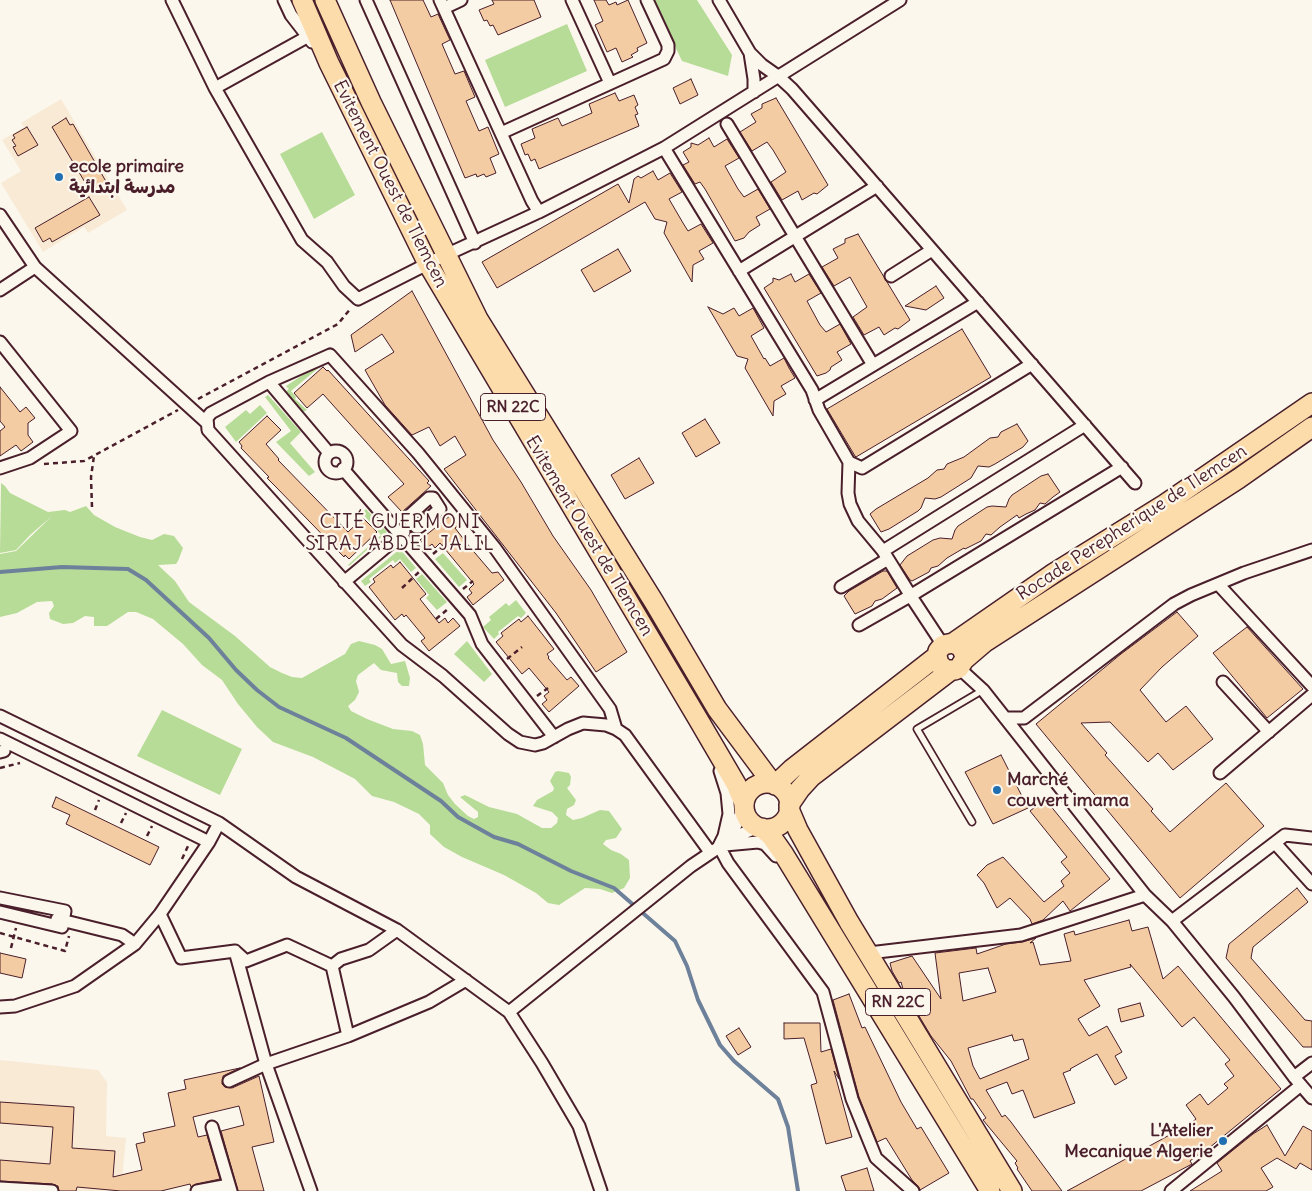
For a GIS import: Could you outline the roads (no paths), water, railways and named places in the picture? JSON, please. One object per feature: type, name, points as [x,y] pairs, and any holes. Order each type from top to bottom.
[{"type":"highway","name":"Evitement Ouest de Tlemcen","points":[[302,0],[329,63],[428,264],[731,776],[748,819],[771,836],[779,847],[990,1191]]},
{"type":"highway","name":"Evitement Ouest de Tlemcen","points":[[325,0],[371,102],[478,319],[654,602],[717,709],[774,785],[786,793],[798,830],[849,922],[1012,1191]]},
{"type":"highway","name":"Rocade Perepherique de Tlemcen","points":[[774,785],[944,648],[1054,573],[1164,504],[1312,402]]},
{"type":"highway","points":[[760,828],[772,828],[782,823],[786,819],[789,807],[800,789],[811,778],[958,666],[985,642],[1238,479],[1312,427]]},
{"type":"highway","points":[[961,647],[964,656],[958,666],[942,668],[937,660],[944,648],[961,647]]},
{"type":"highway","points":[[744,805],[746,797],[752,788],[762,784],[774,785]]},
{"type":"street","points":[[172,0],[215,88],[302,240],[327,262],[344,286],[358,299],[539,212],[664,148],[900,0]]},
{"type":"street","points":[[284,0],[291,15],[329,63]]},
{"type":"street","points":[[366,0],[475,242]]},
{"type":"street","points":[[462,0],[442,4],[532,201],[539,212]]},
{"type":"street","points":[[572,0],[610,83]]},
{"type":"street","points":[[501,133],[664,59],[668,45],[646,0]]},
{"type":"street","points":[[719,0],[750,53],[792,89],[1135,483]]},
{"type":"street","points":[[215,88],[307,37]]},
{"type":"street","points":[[750,53],[754,92]]},
{"type":"street","points":[[727,124],[873,365]]},
{"type":"street","points":[[664,148],[812,390],[819,410],[849,462],[848,493],[853,511],[868,535],[886,555],[944,648]]},
{"type":"street","points":[[739,271],[877,186]]},
{"type":"street","points":[[0,215],[35,266],[207,423]]},
{"type":"street","points":[[891,276],[932,250]]},
{"type":"street","points":[[0,290],[35,266]]},
{"type":"street","points":[[815,400],[978,302]]},
{"type":"street","points":[[0,342],[71,432],[30,458],[0,468]]},
{"type":"street","points":[[616,729],[610,709],[496,548],[418,453],[330,355],[268,382],[210,414],[207,418],[208,430],[402,645],[443,676],[508,734],[520,742],[535,745],[554,737],[568,728],[583,723],[606,725],[625,735],[714,849],[728,863],[823,992],[852,1099],[876,1158],[913,1191]]},
{"type":"street","points":[[849,479],[862,468],[1032,364]]},
{"type":"street","points":[[268,382],[329,453],[325,459],[328,469],[334,472],[343,469],[470,614],[479,640],[554,737]]},
{"type":"street","points":[[841,587],[886,555],[1085,425]]},
{"type":"street","points":[[849,462],[862,468]]},
{"type":"street","points":[[859,625],[1122,467]]},
{"type":"street","points":[[344,582],[413,524]]},
{"type":"street","points":[[1005,718],[1024,718],[1174,604],[1244,573],[1312,550]]},
{"type":"street","points":[[1218,584],[1312,686]]},
{"type":"street","points":[[958,666],[983,690],[1145,895],[1172,921],[1234,997],[1312,1098]]},
{"type":"street","points":[[1224,682],[1269,732]]},
{"type":"street","points":[[677,684],[677,694],[725,783],[728,814],[724,836],[714,849]]},
{"type":"street","points":[[1220,773],[1312,695]]},
{"type":"street","points":[[0,716],[219,823],[296,877],[397,930],[509,1012],[579,1126],[601,1191]]},
{"type":"street","points":[[0,739],[209,842]]},
{"type":"street","points":[[714,849],[735,827],[744,805]]},
{"type":"street","points":[[0,1007],[15,1006],[75,986],[135,944],[160,914],[209,842],[219,823]]},
{"type":"street","points":[[509,1012],[714,849],[734,837],[760,828]]},
{"type":"street","points":[[1172,921],[1285,835],[1312,838]]},
{"type":"street","points":[[714,849],[749,842],[765,844],[773,852],[789,878],[805,888]]},
{"type":"street","points":[[1275,843],[1312,884]]},
{"type":"street","points":[[869,953],[1021,935],[1145,895]]},
{"type":"street","points":[[0,898],[65,911],[68,921]]},
{"type":"street","points":[[0,906],[122,935],[135,944]]},
{"type":"street","points":[[0,912],[62,927],[68,921]]},
{"type":"street","points":[[160,914],[181,958],[235,952],[246,961],[287,945],[332,966]]},
{"type":"street","points":[[332,966],[341,959],[370,950],[397,930]]},
{"type":"street","points":[[235,952],[266,1064],[312,1191]]},
{"type":"street","points":[[332,966],[348,1036]]},
{"type":"street","points":[[229,1081],[266,1064],[348,1036],[429,1002],[466,980]]},
{"type":"street","points":[[1171,1191],[1297,1081],[1312,1063]]},
{"type":"street","points":[[198,1191],[230,1188],[212,1127]]},
{"type":"street","points":[[0,1188],[52,1191]]},
{"type":"lane","points":[[972,822],[917,729],[983,690]]},
{"type":"waterway","points":[[0,572],[62,567],[128,569],[146,580],[209,638],[236,670],[279,707],[346,738],[441,801],[458,817],[494,837],[518,844],[571,871],[614,888],[675,941],[687,966],[698,1000],[720,1045],[734,1061],[778,1099],[788,1127],[798,1191]]},
{"type":"place","name":"ecole primaire مدرسة ابتدائية","points":[[59,177]]},
{"type":"place","name":"Marché couvert imama","points":[[997,790]]},
{"type":"place","name":"L'Atelier Mecanique Algerie","points":[[1223,1141]]},
{"type":"district","name":"CITÉ GUERMONI SIRAJ ABDEL JALIL","points":[[400,534]]}]
